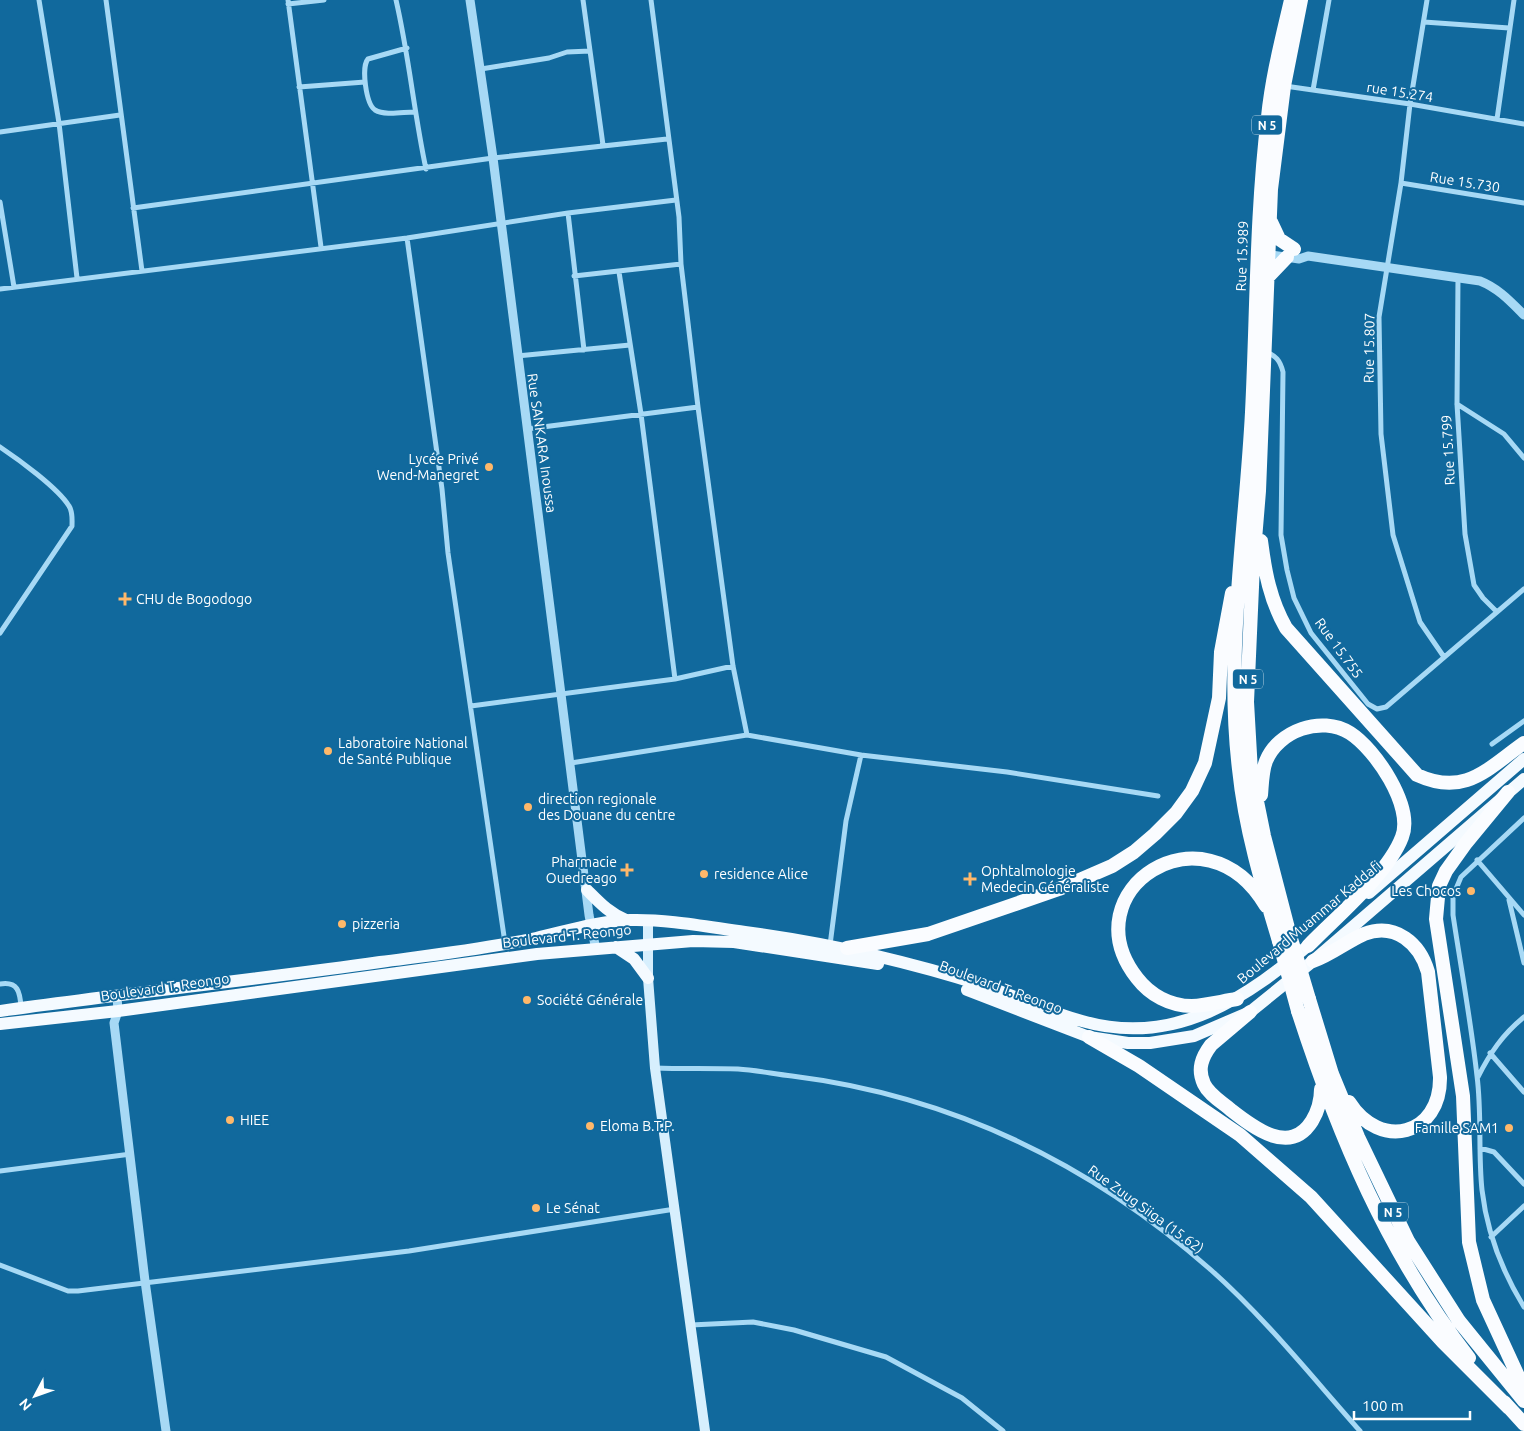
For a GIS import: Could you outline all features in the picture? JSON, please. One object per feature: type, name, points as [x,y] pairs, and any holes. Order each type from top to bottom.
[{"type":"highway","name":"Rue 15.989","points":[[1252,518],[1253,395],[1263,248],[1265,138],[1278,84],[1291,0]]},
{"type":"highway","name":"N 5","points":[[1301,0],[1278,84],[1269,218],[1263,248],[1267,278],[1265,351],[1252,518],[1235,667],[1238,760],[1252,849],[1271,914],[1284,936],[1308,999],[1327,1079],[1362,1180],[1422,1290],[1451,1334],[1509,1408],[1524,1424]]},
{"type":"highway","points":[[1267,278],[1290,253],[1279,238],[1269,218]]},
{"type":"highway","name":"N 5","points":[[1252,518],[1253,564],[1247,702],[1251,772],[1298,1011],[1327,1079],[1428,1275],[1465,1328],[1524,1401]]},
{"type":"highway","points":[[1252,518],[1268,586],[1277,612],[1286,628],[1417,774],[1441,783],[1470,780],[1524,743]]},
{"type":"highway","points":[[847,948],[928,934],[1059,889],[1112,866],[1134,852],[1176,813],[1192,791],[1205,763],[1212,736],[1219,698],[1221,652],[1252,518]]},
{"type":"highway","points":[[1264,836],[1260,808],[1262,780],[1266,761],[1274,747],[1289,734],[1308,727],[1336,728],[1349,732],[1361,743],[1396,792],[1404,810],[1403,835],[1386,864],[1308,946]]},
{"type":"highway","points":[[1508,792],[1466,843],[1446,871],[1439,886],[1436,919],[1463,1096],[1469,1242],[1483,1300],[1524,1388]]},
{"type":"highway","points":[[1238,999],[1193,1006],[1178,1004],[1163,1000],[1143,986],[1129,968],[1121,948],[1120,914],[1124,901],[1138,880],[1158,866],[1179,858],[1204,858],[1229,868],[1246,881],[1271,914]]},
{"type":"highway","points":[[1313,961],[1328,956],[1367,933],[1385,931],[1400,935],[1415,945],[1424,959],[1428,972],[1440,1091],[1438,1101],[1428,1118],[1421,1124],[1402,1131],[1385,1131],[1371,1126],[1327,1079]]},
{"type":"highway","points":[[1250,1012],[1211,1045],[1203,1058],[1201,1071],[1203,1083],[1213,1096],[1265,1133],[1274,1137],[1289,1138],[1302,1133],[1316,1115],[1327,1079]]},
{"type":"highway","points":[[1089,1038],[1139,1066],[1240,1135],[1311,1197],[1443,1342],[1509,1408]]},
{"type":"main road","name":"Boulevard Muammar Kaddafi","points":[[1078,1020],[1113,1027],[1169,1025],[1193,1020],[1238,999],[1308,946],[1524,759]]},
{"type":"main road","points":[[1250,1012],[1313,961],[1524,778]]},
{"type":"main road","points":[[587,890],[603,908],[613,915],[626,920]]},
{"type":"main road","name":"Boulevard T. Reongo","points":[[0,1011],[112,996],[252,981],[505,943],[590,924],[626,920],[648,920],[847,948],[922,967],[987,987],[1078,1020]]},
{"type":"main road","points":[[648,920],[648,978],[655,1068],[704,1431]]},
{"type":"main road","name":"Boulevard T. Reongo","points":[[0,1024],[113,1016],[537,954],[693,941],[734,942],[874,963],[980,994],[1089,1038],[1128,1043],[1150,1043],[1194,1036],[1250,1012]]},
{"type":"main road","points":[[616,947],[634,959],[648,978]]},
{"type":"street","points":[[39,0],[58,123],[77,278]]},
{"type":"street","points":[[106,0],[142,272]]},
{"type":"street","points":[[321,247],[288,2],[324,0]]},
{"type":"street","points":[[396,0],[407,48],[414,112],[426,169]]},
{"type":"street","name":"Rue SANKARA Inoussa","points":[[470,0],[493,158],[590,924],[596,950]]},
{"type":"street","points":[[583,0],[603,145]]},
{"type":"street","points":[[650,0],[676,200],[681,264],[698,408],[733,666],[747,734]]},
{"type":"street","points":[[1313,90],[1329,0]]},
{"type":"street","name":"Rue 15.807","points":[[1427,0],[1410,104],[1401,182],[1378,332],[1381,434],[1393,535],[1420,622],[1444,657]]},
{"type":"street","points":[[1496,119],[1514,0]]},
{"type":"street","points":[[1424,22],[1509,28]]},
{"type":"street","points":[[407,48],[368,59],[365,64],[365,82],[370,104],[374,110],[414,112]]},
{"type":"street","points":[[481,69],[548,58],[567,52],[590,51]]},
{"type":"street","points":[[299,87],[365,82]]},
{"type":"street","name":"rue 15.274","points":[[1278,84],[1524,124]]},
{"type":"street","points":[[0,132],[120,115]]},
{"type":"street","points":[[133,208],[312,185],[493,158],[668,139]]},
{"type":"street","name":"Rue 15.730","points":[[1401,182],[1524,203]]},
{"type":"street","points":[[0,289],[77,278],[142,272],[321,247],[407,238],[500,222],[676,200]]},
{"type":"street","points":[[0,202],[2,226],[14,287]]},
{"type":"street","points":[[568,213],[584,350]]},
{"type":"street","points":[[407,238],[442,489],[448,553],[505,943]]},
{"type":"street","points":[[1263,248],[1290,253],[1299,259],[1308,256],[1458,277],[1492,286],[1524,315]]},
{"type":"street","points":[[574,276],[681,264]]},
{"type":"street","points":[[619,272],[641,414],[675,678]]},
{"type":"street","name":"Rue 15.799","points":[[1458,277],[1457,404],[1465,534],[1474,585],[1496,612]]},
{"type":"street","points":[[517,356],[630,345]]},
{"type":"street","name":"Rue 15.755","points":[[1265,351],[1275,356],[1281,362],[1283,372],[1281,535],[1294,598],[1312,633],[1350,685],[1368,704],[1377,709],[1386,707],[1524,588]]},
{"type":"street","points":[[1457,404],[1504,434],[1524,458]]},
{"type":"street","points":[[527,429],[698,408]]},
{"type":"street","points":[[0,447],[56,492],[70,507],[72,516],[72,526],[0,633]]},
{"type":"street","points":[[471,706],[675,678],[733,666]]},
{"type":"street","points":[[1492,744],[1524,721]]},
{"type":"street","points":[[571,763],[747,734],[861,756],[1017,773],[1158,796]]},
{"type":"street","points":[[830,945],[846,821],[861,756]]},
{"type":"street","points":[[1524,818],[1461,877],[1452,896],[1452,915],[1478,1078],[1482,1190],[1491,1236],[1503,1271],[1524,1307]]},
{"type":"street","points":[[1477,860],[1524,915]]},
{"type":"street","points":[[1509,898],[1524,962]]},
{"type":"street","points":[[0,984],[9,982],[16,986],[20,993],[21,1008]]},
{"type":"street","points":[[112,996],[145,1281],[166,1431]]},
{"type":"street","points":[[1478,1078],[1490,1053],[1503,1036],[1524,1017]]},
{"type":"street","points":[[1490,1053],[1524,1092]]},
{"type":"street","name":"Rue Zuug Siiga (15.62)","points":[[655,1068],[740,1070],[829,1081],[896,1095],[960,1115],[1021,1142],[1071,1169],[1117,1198],[1211,1270],[1262,1322],[1360,1431]]},
{"type":"street","points":[[1480,1148],[1494,1152],[1524,1184]]},
{"type":"street","points":[[0,1171],[131,1154]]},
{"type":"street","points":[[1491,1236],[1524,1206]]},
{"type":"street","points":[[0,1265],[68,1292],[145,1281],[409,1251],[675,1209]]},
{"type":"street","points":[[691,1325],[753,1322],[794,1330],[886,1357],[962,1398],[1003,1431]]},
{"type":"place","name":"Lycée Privé Wend-Manegret","points":[[489,467]]},
{"type":"place","name":"CHU de Bogodogo","points":[[125,599]]},
{"type":"place","name":"Laboratoire National de Santé Publique","points":[[328,751]]},
{"type":"place","name":"direction regionale des Douane du centre","points":[[528,807]]},
{"type":"place","name":"Pharmacie Ouedreago","points":[[627,870]]},
{"type":"place","name":"residence Alice","points":[[704,874]]},
{"type":"place","name":"Ophtalmologie Medecin Généraliste","points":[[970,879]]},
{"type":"place","name":"Les Chocos","points":[[1471,891]]},
{"type":"place","name":"pizzeria","points":[[342,924]]},
{"type":"place","name":"Société Générale","points":[[527,1000]]},
{"type":"place","name":"HIEE","points":[[230,1120]]},
{"type":"place","name":"Eloma B.T.P.","points":[[590,1126]]},
{"type":"place","name":"Famille SAM1","points":[[1509,1128]]},
{"type":"place","name":"Le Sénat","points":[[536,1208]]}]
